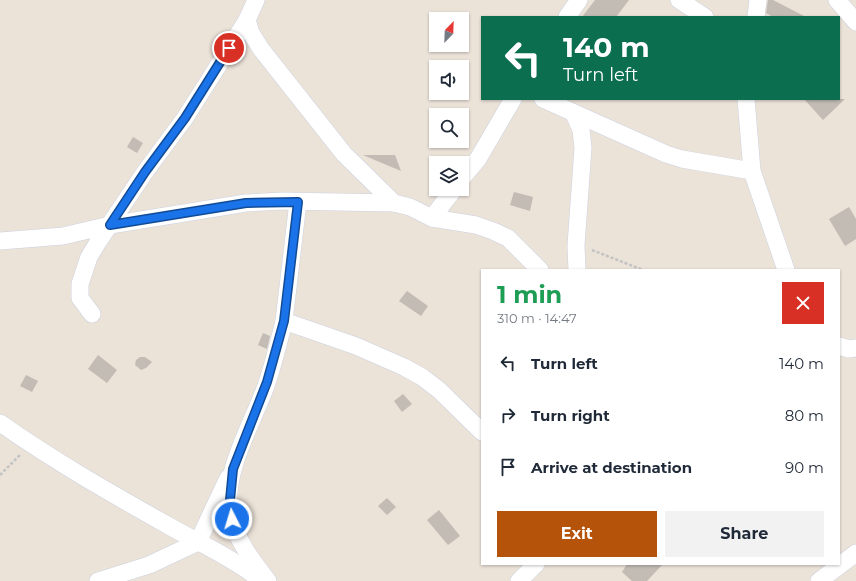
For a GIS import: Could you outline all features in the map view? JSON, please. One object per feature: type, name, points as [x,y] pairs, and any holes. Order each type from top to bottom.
[{"type":"street","points":[[92,314],[80,298],[80,284],[85,266],[92,252],[145,172],[185,118],[246,20],[256,0]]},
{"type":"street","points":[[568,16],[579,0]]},
{"type":"street","points":[[679,0],[703,16]]},
{"type":"street","points":[[756,16],[758,0]]},
{"type":"street","points":[[837,0],[856,22]]},
{"type":"street","points":[[246,20],[251,33],[261,49],[344,154],[394,203]]},
{"type":"street","points":[[469,170],[478,159],[512,100]]},
{"type":"street","points":[[546,100],[565,107],[666,154],[682,159],[752,171]]},
{"type":"street","points":[[746,100],[752,171],[786,269]]},
{"type":"street","points":[[565,107],[581,130],[582,148],[576,244],[577,269]]},
{"type":"street","points":[[432,218],[449,196]]},
{"type":"street","points":[[98,581],[149,565],[198,542],[209,515],[233,469],[267,382],[284,321],[298,202]]},
{"type":"street","points":[[0,242],[63,236],[110,225],[246,203],[394,203],[410,207],[432,218],[476,225],[493,231],[508,238],[539,269]]},
{"type":"street","points":[[284,321],[356,346],[404,367],[422,377],[439,390],[481,431]]},
{"type":"street","points":[[840,346],[848,349],[856,348]]},
{"type":"street","points":[[0,423],[29,443],[198,542],[241,564],[262,581]]},
{"type":"street","points":[[233,469],[230,500],[232,519],[241,542],[252,561],[268,581]]},
{"type":"street","points":[[819,581],[856,553]]},
{"type":"street","points":[[519,581],[535,565]]},
{"type":"path","points":[[576,244],[640,269]]},
{"type":"path","points":[[0,475],[17,459],[29,443]]},
{"type":"building","points":[[595,0],[629,0],[617,16],[583,16]]},
{"type":"building","points":[[768,0],[773,0],[804,16],[771,16],[766,13]]},
{"type":"building","points":[[845,99],[823,120],[805,100]]},
{"type":"building","points":[[133,137],[143,143],[137,153],[127,147]]},
{"type":"building","points":[[363,155],[395,155],[401,171]]},
{"type":"building","points":[[514,192],[533,197],[530,211],[510,205]]},
{"type":"building","points":[[849,207],[856,219],[856,239],[845,246],[829,219]]},
{"type":"building","points":[[407,291],[428,306],[421,316],[399,301]]},
{"type":"building","points":[[263,333],[270,336],[267,349],[258,345]]},
{"type":"building","points":[[98,355],[117,370],[107,383],[88,369]]},
{"type":"building","points":[[140,357],[145,357],[152,362],[146,368],[141,370],[135,365],[136,360]]},
{"type":"building","points":[[26,375],[38,381],[32,392],[20,386]]},
{"type":"building","points":[[403,394],[412,404],[402,412],[394,401]]},
{"type":"building","points":[[387,498],[396,507],[387,515],[378,506]]},
{"type":"building","points":[[439,510],[460,536],[448,545],[427,520]]},
{"type":"building","points":[[626,565],[662,565],[647,581],[632,581],[622,572]]},
{"type":"route","points":[[229,48],[185,118],[145,172],[110,225],[246,203],[283,201],[298,202],[284,321],[267,382],[233,469],[230,492],[230,511],[232,519]]}]
